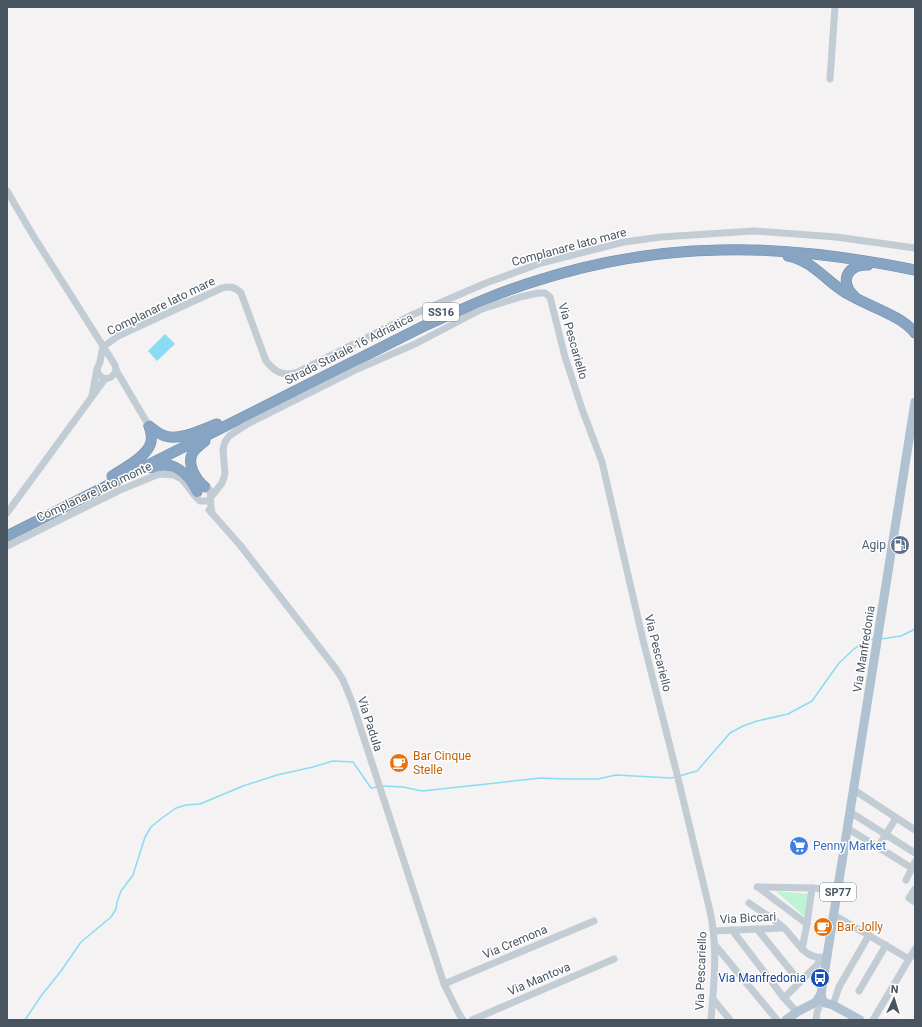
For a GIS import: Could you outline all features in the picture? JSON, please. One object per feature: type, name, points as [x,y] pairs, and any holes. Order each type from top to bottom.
[{"type":"highway","name":"Strada Statale 16 Adriatica","points":[[219,427],[422,320],[485,293],[539,274],[594,260],[652,249],[728,244],[805,247],[852,252],[915,264]]},
{"type":"highway","name":"Strada Statale 16 Adriatica","points":[[7,529],[113,479],[424,326],[487,298],[540,280],[596,266],[652,255],[720,250],[759,250],[805,253],[843,257],[915,270]]},
{"type":"highway","points":[[759,250],[795,257],[808,263],[840,289],[855,298],[913,326]]},
{"type":"highway","points":[[855,298],[848,289],[847,280],[849,272],[854,267],[862,264],[890,265]]},
{"type":"highway","points":[[149,426],[161,434],[174,438],[219,427]]},
{"type":"highway","points":[[113,479],[143,455],[148,448],[151,438],[149,426]]},
{"type":"highway","points":[[199,492],[196,477],[191,464],[191,458],[193,452],[219,427]]},
{"type":"highway","points":[[113,479],[135,476],[162,465],[171,466],[180,470],[190,479],[199,492]]},
{"type":"highway","name":"Strada Statale 16 Adriatica","points":[[7,536],[113,479]]},
{"type":"main road","name":"Via Manfredonia","points":[[821,1002],[824,957],[838,890],[915,402]]},
{"type":"main road","points":[[786,1020],[797,1012],[821,1002],[860,1020]]},
{"type":"street","points":[[830,79],[835,7]]},
{"type":"street","points":[[7,191],[103,347],[112,372],[122,381],[149,426]]},
{"type":"street","name":"Complanare lato mare","points":[[103,347],[118,336],[222,288],[230,286],[236,288],[241,293],[266,361],[276,372],[290,375],[414,314],[486,283],[541,263],[624,242],[661,237],[754,232],[836,237],[915,248]]},
{"type":"street","name":"Via Pescariello","points":[[222,483],[225,474],[223,449],[225,442],[229,436],[247,424],[355,370],[415,344],[482,309],[538,293],[545,293],[550,297],[565,357],[582,409],[602,462],[643,640],[679,781],[714,931],[715,945],[711,1020]]},
{"type":"street","points":[[92,398],[103,347]]},
{"type":"street","points":[[98,365],[108,360],[112,372]]},
{"type":"street","points":[[98,365],[100,376],[112,372]]},
{"type":"street","points":[[7,513],[112,372]]},
{"type":"street","name":"Complanare lato monte","points":[[7,546],[120,490],[160,474],[174,475],[199,492]]},
{"type":"street","points":[[199,492],[222,483]]},
{"type":"street","points":[[199,492],[204,502],[210,499],[222,483]]},
{"type":"street","points":[[199,492],[210,492],[212,513]]},
{"type":"street","name":"Via Padula","points":[[199,492],[212,513],[240,545],[339,673],[352,702],[444,984],[463,1020]]},
{"type":"street","points":[[854,790],[915,830]]},
{"type":"street","points":[[850,812],[915,853]]},
{"type":"street","points":[[878,847],[896,818]]},
{"type":"street","points":[[848,828],[914,867],[906,880]]},
{"type":"street","points":[[807,924],[757,887],[838,890]]},
{"type":"street","points":[[802,949],[812,888]]},
{"type":"street","points":[[912,900],[915,889]]},
{"type":"street","name":"Via Biccari","points":[[749,903],[783,928],[802,949],[810,955],[824,957]]},
{"type":"street","points":[[834,914],[909,959]]},
{"type":"street","name":"Via Cremona","points":[[444,984],[594,921]]},
{"type":"street","name":"Via Biccari","points":[[714,931],[783,928]]},
{"type":"street","points":[[757,929],[800,982]]},
{"type":"street","points":[[732,930],[784,998],[797,1012]]},
{"type":"street","points":[[816,1020],[821,1002],[839,986],[869,935]]},
{"type":"street","points":[[715,945],[777,1020]]},
{"type":"street","points":[[858,991],[886,945]]},
{"type":"street","points":[[873,1020],[915,949]]},
{"type":"street","points":[[784,998],[824,957]]},
{"type":"street","name":"Via Mantova","points":[[472,1020],[614,959]]},
{"type":"street","points":[[712,999],[730,1020]]},
{"type":"green space","points":[[776,891],[808,894],[805,917]]},
{"type":"water","points":[[165,334],[175,344],[157,361],[148,351]]},
{"type":"waterway","points":[[881,639],[901,636],[915,629]]},
{"type":"waterway","points":[[679,776],[697,771],[730,733],[757,721],[788,714],[812,701],[839,663],[854,649],[869,639],[873,639]]},
{"type":"waterway","points":[[25,1020],[81,942],[111,917],[116,909],[121,891],[133,875],[145,837],[151,827],[176,808],[186,805],[200,804],[243,786],[277,775],[333,761],[353,762],[371,788],[378,787]]},
{"type":"waterway","points":[[382,786],[403,787],[422,791],[541,778],[598,779],[616,775],[676,777]]},
{"type":"place","name":"Agip","points":[[900,545]]},
{"type":"place","name":"Bar Cinque Stelle","points":[[399,763]]},
{"type":"place","name":"Penny Market","points":[[799,846]]},
{"type":"place","name":"Bar Jolly","points":[[823,927]]},
{"type":"place","name":"Via Manfredonia","points":[[820,978]]}]
